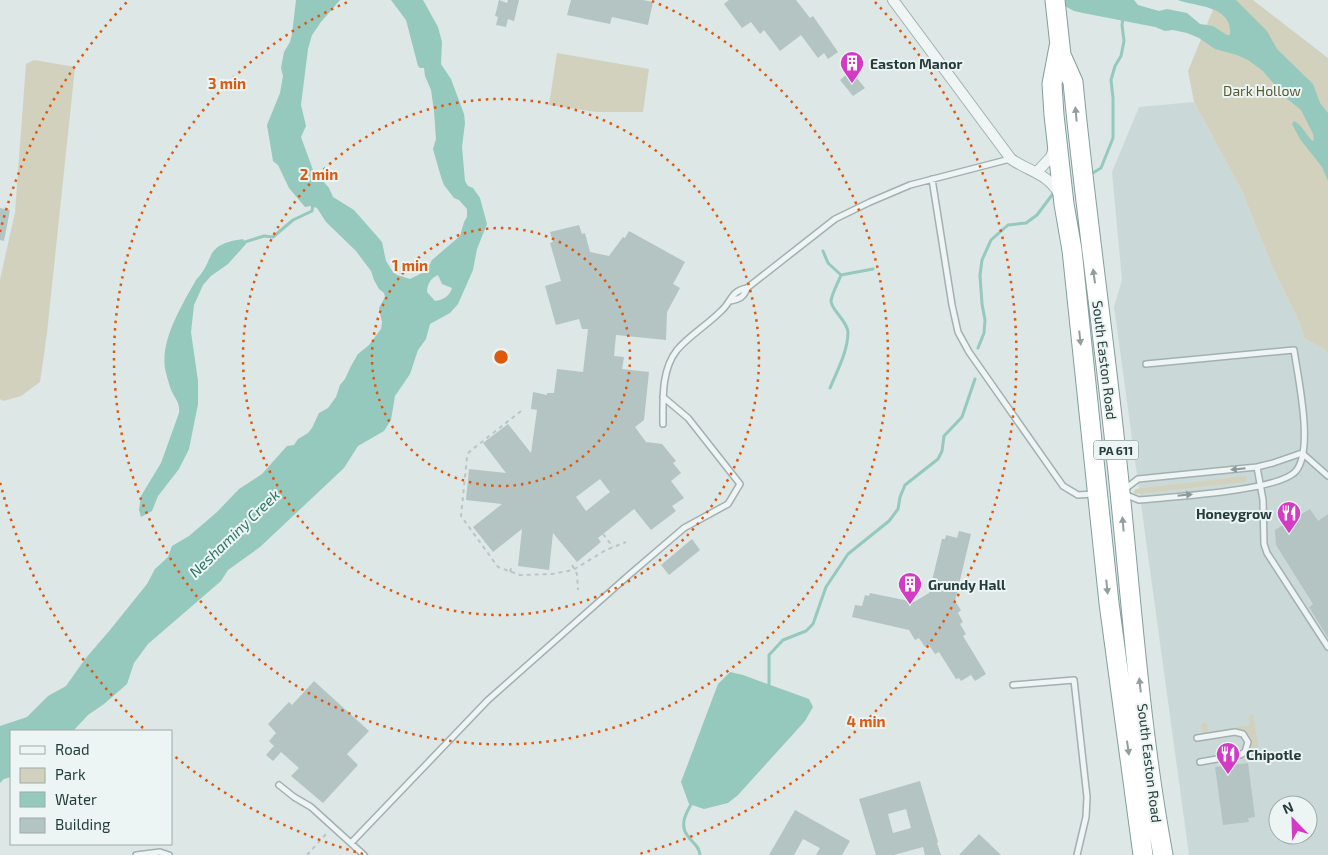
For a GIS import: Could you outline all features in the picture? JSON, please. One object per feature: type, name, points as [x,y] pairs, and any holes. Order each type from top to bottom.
[{"type":"highway","name":"South Easton Road","points":[[1055,0],[1060,55],[1073,82],[1091,252],[1109,386],[1110,613],[1144,855]]},
{"type":"highway","name":"South Easton Road","points":[[1058,39],[1052,84],[1064,204],[1109,493],[1153,800],[1163,855]]},
{"type":"street","points":[[893,0],[1011,159],[1024,168],[1037,172],[1052,183],[1064,204]]},
{"type":"street","points":[[1037,172],[1051,157],[1054,149],[1056,129]]},
{"type":"lane","points":[[663,424],[663,397],[669,363],[677,350],[722,311],[730,301],[738,300],[744,295],[747,288],[835,219],[910,185],[1011,159]]},
{"type":"lane","points":[[932,179],[952,306],[958,332],[968,352],[1063,486],[1078,495],[1109,493],[1139,500],[1247,488],[1284,479],[1296,471],[1301,460],[1305,438],[1294,350],[1146,364]]},
{"type":"lane","points":[[351,843],[488,700],[684,528],[728,504],[740,484],[688,418],[663,397]]},
{"type":"lane","points":[[1109,493],[1138,479],[1257,467],[1302,453]]},
{"type":"lane","points":[[1302,453],[1328,476]]},
{"type":"lane","points":[[1257,467],[1263,500],[1264,544],[1267,552],[1328,647]]},
{"type":"lane","points":[[1013,685],[1074,680],[1087,797],[1086,817],[1077,855]]},
{"type":"lane","points":[[1197,738],[1234,732],[1243,734],[1248,742],[1245,752],[1200,762]]},
{"type":"lane","points":[[280,785],[294,797],[311,807],[364,855]]},
{"type":"lane","points":[[136,855],[160,852],[169,855]]},
{"type":"path","points":[[521,411],[469,452],[460,514],[498,567],[520,575],[552,574],[575,569],[626,542]]},
{"type":"path","points":[[468,527],[472,524]]},
{"type":"path","points":[[603,534],[612,548]]},
{"type":"path","points":[[572,565],[575,569],[578,590]]},
{"type":"path","points":[[510,572],[512,566]]},
{"type":"path","points":[[307,855],[332,826]]},
{"type":"shaded area","points":[[1194,102],[1242,191],[1273,268],[1301,326],[1304,338],[1324,349],[1328,354],[1328,855],[1189,855],[1114,307],[1122,280],[1112,172],[1139,107]]},
{"type":"green space","name":"Dark Hollow","points":[[1217,0],[1253,0],[1328,58],[1328,354],[1324,349],[1304,338],[1301,326],[1273,268],[1242,191],[1194,102],[1188,71]]},
{"type":"green space","points":[[557,53],[649,69],[643,112],[596,112],[549,105]]},
{"type":"green space","points":[[34,60],[75,67],[47,333],[40,382],[21,396],[3,401],[0,399],[0,280],[15,212],[26,64]]},
{"type":"green space","points":[[1245,476],[1247,480],[1245,482],[1136,494],[1133,492],[1136,489]]},
{"type":"green space","points":[[1253,714],[1260,759],[1242,761],[1249,752],[1252,742],[1248,734],[1243,731],[1237,729],[1202,735],[1201,725],[1203,723],[1207,723],[1208,732],[1250,725],[1249,716]]},
{"type":"water","name":"Neshaminy Creek","points":[[296,0],[340,0],[312,35],[308,49],[301,105],[306,126],[301,137],[313,170],[329,188],[333,197],[354,210],[382,242],[386,261],[393,272],[410,279],[422,273],[432,260],[460,236],[467,217],[467,209],[459,200],[454,198],[444,185],[441,177],[433,149],[436,139],[431,90],[424,68],[418,66],[406,20],[391,0],[423,0],[438,27],[442,42],[441,64],[451,79],[464,114],[465,123],[462,147],[465,181],[480,198],[487,224],[477,249],[473,270],[458,304],[450,313],[430,324],[426,339],[418,350],[410,374],[395,396],[391,420],[384,431],[358,446],[344,468],[260,547],[228,570],[221,581],[148,644],[134,663],[127,684],[88,715],[74,730],[10,730],[10,777],[0,783],[0,726],[27,717],[48,696],[66,686],[85,659],[147,584],[155,569],[168,557],[172,546],[189,536],[217,512],[239,489],[262,474],[287,446],[294,445],[298,439],[308,433],[319,413],[328,408],[336,397],[340,385],[358,354],[369,345],[381,329],[382,322],[379,308],[385,297],[374,280],[371,271],[356,251],[326,222],[317,208],[305,207],[289,188],[278,165],[273,161],[267,125],[280,93],[284,52],[290,42]],"holes":[[[438,275],[442,284],[452,288],[446,297],[435,301],[427,292],[430,282]]]},
{"type":"water","points":[[1054,0],[1134,0],[1138,5],[1159,11],[1167,9],[1187,13],[1200,24],[1213,26],[1230,35],[1226,18],[1220,13],[1178,0],[1236,0],[1267,31],[1277,49],[1313,84],[1320,103],[1328,113],[1328,181],[1322,167],[1300,139],[1292,124],[1294,121],[1297,123],[1312,141],[1314,140],[1301,110],[1285,97],[1263,71],[1248,60],[1215,49],[1199,38],[1187,33],[1173,30],[1165,31],[1155,27],[1074,11]]},
{"type":"water","points":[[243,239],[246,244],[228,264],[211,276],[203,285],[194,305],[191,332],[198,381],[198,404],[189,449],[179,469],[158,496],[152,511],[141,517],[139,510],[141,496],[161,463],[179,413],[178,404],[170,387],[164,361],[168,337],[190,290],[212,254],[221,245]]},
{"type":"water","points":[[730,672],[809,699],[813,707],[805,721],[738,795],[728,803],[704,809],[689,804],[681,782],[718,684]]},
{"type":"building","points":[[499,0],[507,3],[508,0],[519,0],[514,21],[508,19],[506,27],[496,25],[498,17],[495,16]]},
{"type":"building","points":[[571,0],[643,0],[653,2],[648,25],[612,17],[610,24],[567,15]]},
{"type":"building","points":[[729,0],[796,0],[810,18],[813,16],[838,52],[828,59],[824,53],[818,58],[801,35],[780,51],[764,30],[760,34],[751,22],[742,28],[724,4]]},
{"type":"building","name":"Easton Manor","points":[[851,71],[865,88],[853,96],[840,80]]},
{"type":"building","points":[[0,208],[10,210],[4,241],[0,240]]},
{"type":"building","points":[[579,225],[582,234],[585,233],[590,252],[609,256],[629,231],[685,262],[673,284],[680,288],[667,312],[666,340],[616,335],[614,356],[624,357],[622,369],[649,372],[644,420],[635,427],[646,442],[662,444],[676,461],[673,463],[681,473],[671,481],[684,498],[672,506],[676,511],[651,530],[634,509],[598,538],[601,542],[577,562],[553,533],[549,570],[518,566],[522,529],[493,552],[473,527],[502,504],[466,500],[469,469],[506,473],[483,443],[508,424],[531,453],[537,410],[531,409],[533,392],[547,395],[547,393],[554,393],[557,369],[583,372],[588,329],[582,329],[579,319],[556,325],[545,286],[561,281],[550,243],[553,242],[550,232]],"holes":[[[600,479],[610,492],[586,511],[576,497]]]},
{"type":"building","points":[[1310,509],[1318,521],[1328,514],[1328,638],[1309,607],[1313,604],[1276,545],[1275,530]]},
{"type":"building","name":"Grundy Hall","points":[[959,531],[971,534],[955,601],[961,610],[958,613],[963,622],[960,624],[966,634],[963,636],[986,674],[975,681],[971,675],[961,681],[959,678],[956,679],[939,652],[935,654],[929,645],[925,647],[919,638],[915,640],[909,630],[852,617],[855,605],[862,606],[865,595],[869,596],[870,593],[914,602],[929,593],[942,539],[945,539],[946,535],[957,538]]},
{"type":"building","points":[[692,539],[700,550],[669,575],[661,565]]},
{"type":"building","points":[[314,681],[369,731],[347,754],[358,765],[323,803],[291,776],[299,768],[281,752],[273,761],[266,755],[274,746],[269,741],[276,733],[268,724],[289,702],[292,705]]},
{"type":"building","points":[[1248,763],[1255,817],[1248,818],[1249,822],[1223,825],[1215,767]]},
{"type":"building","points":[[920,781],[941,855],[925,855],[923,847],[894,855],[876,855],[859,799]],"holes":[[[906,809],[911,828],[893,833],[888,814]]]},
{"type":"building","points":[[795,810],[850,841],[842,855],[816,855],[820,848],[803,839],[794,855],[769,855]]},
{"type":"building","points":[[979,834],[1001,855],[959,855]]},
{"type":"waterway","points":[[1091,174],[1101,168],[1113,138],[1111,80],[1115,66],[1121,56],[1124,41],[1123,18]]},
{"type":"waterway","points":[[978,348],[984,333],[985,320],[980,275],[982,260],[991,240],[1008,225],[1026,223],[1037,215],[1052,195]]},
{"type":"waterway","points":[[245,242],[264,236],[273,237],[293,220],[312,211],[313,203]]},
{"type":"waterway","points":[[823,251],[828,263],[841,275],[873,269]]},
{"type":"waterway","points":[[830,388],[842,361],[848,339],[847,328],[831,301],[841,275]]},
{"type":"waterway","points":[[769,688],[769,655],[783,640],[806,631],[813,624],[826,587],[848,554],[889,521],[898,509],[905,485],[938,459],[942,451],[944,436],[962,417],[975,379]]},
{"type":"waterway","points":[[693,801],[688,809],[684,826],[687,835],[698,849],[700,855]]},
{"type":"place","name":"Easton Manor","points":[[852,84]]},
{"type":"place","name":"Honeygrow","points":[[1289,534]]},
{"type":"place","name":"Grundy Hall","points":[[910,605]]},
{"type":"place","name":"Chipotle","points":[[1228,775]]}]
